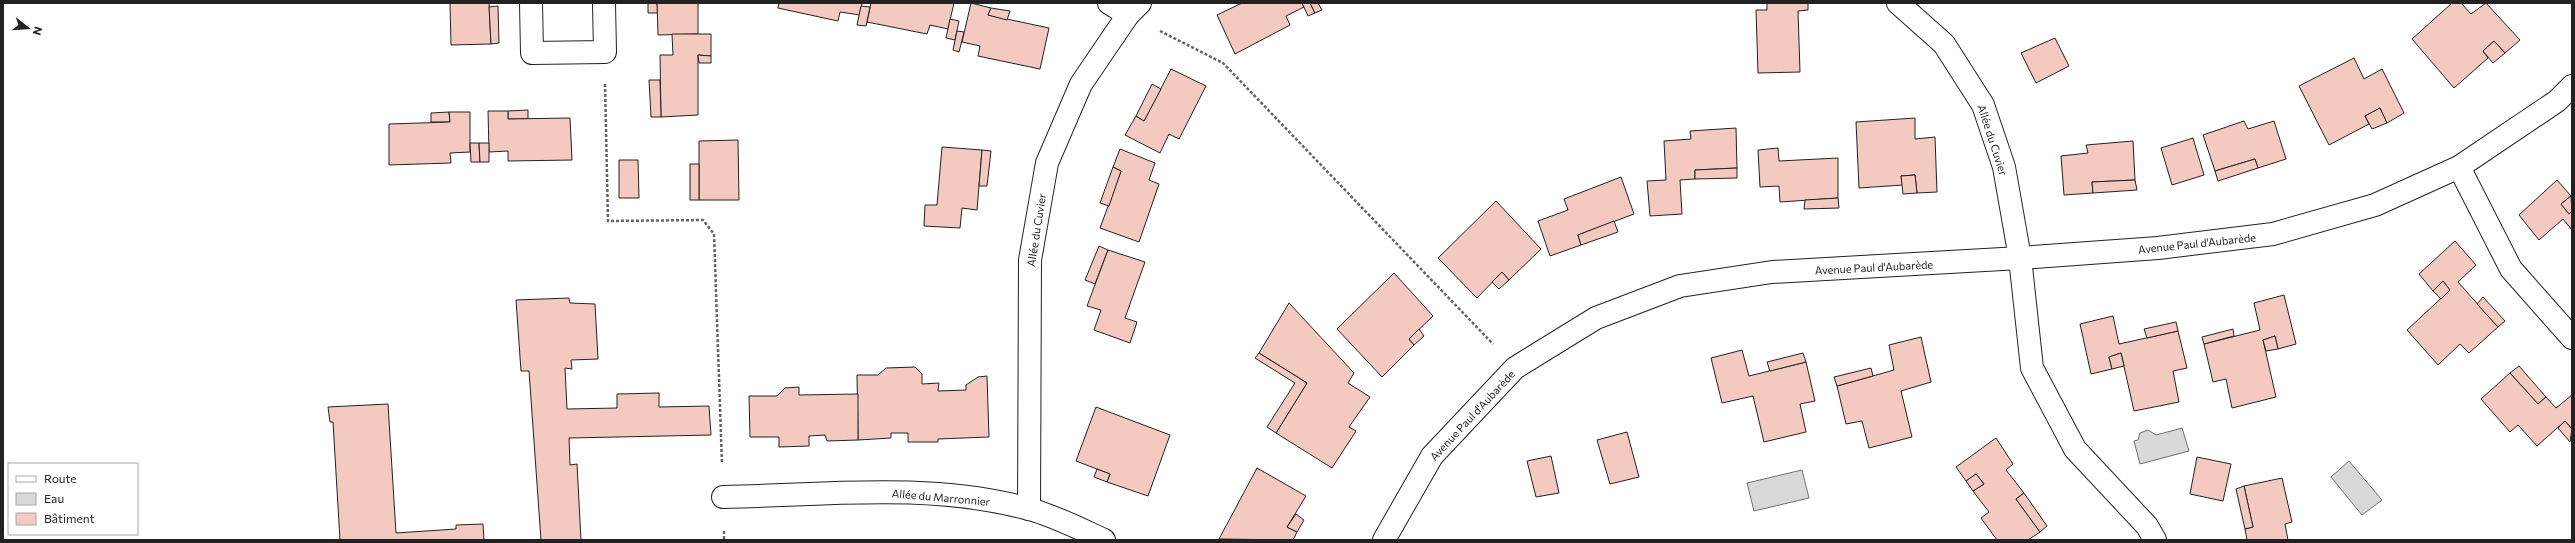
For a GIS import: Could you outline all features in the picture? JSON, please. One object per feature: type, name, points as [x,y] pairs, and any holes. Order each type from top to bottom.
[{"type":"street","points":[[531,3],[532,53],[605,52],[604,3]]},
{"type":"street","points":[[1109,3],[1134,9]]},
{"type":"street","name":"Allée du Cuvier","points":[[1898,3],[1944,44],[1983,105],[2004,166],[2020,258],[2032,368],[2075,449],[2147,526],[2155,540]]},
{"type":"street","name":"Allée du Cuvier","points":[[1029,509],[1030,260],[1047,163],[1081,84],[1134,9]]},
{"type":"street","name":"Avenue Paul d'Aubarède","points":[[1384,540],[1432,456],[1515,368],[1596,318],[1680,286],[1772,272],[2020,258],[2158,248],[2273,234],[2375,206],[2458,167],[2557,101],[2572,86]]},
{"type":"street","points":[[2458,167],[2511,270],[2572,338]]},
{"type":"street","name":"Allée du Marronnier","points":[[723,497],[908,492],[978,498],[1029,509],[1104,540]]},
{"type":"path","points":[[1134,9],[1223,63],[1515,368]]},
{"type":"path","points":[[605,52],[608,220],[703,220],[714,234],[724,540]]},
{"type":"water","points":[[2182,428],[2189,451],[2140,464],[2134,441],[2138,440],[2140,433],[2148,430],[2156,435]]},
{"type":"water","points":[[2349,461],[2382,500],[2362,515],[2331,477]]},
{"type":"water","points":[[1802,470],[1809,498],[1754,511],[1747,483]]},
{"type":"building","points":[[450,3],[489,3],[491,44],[451,45]]},
{"type":"building","points":[[648,3],[657,3],[658,13],[648,13]]},
{"type":"building","points":[[657,3],[698,3],[698,34],[658,35]]},
{"type":"building","points":[[779,3],[862,3],[860,15],[840,12],[838,21],[778,8]]},
{"type":"building","points":[[871,3],[954,3],[948,29],[930,25],[927,34],[867,22]]},
{"type":"building","points":[[971,3],[991,8],[988,15],[1049,28],[1040,69],[978,56],[980,46],[962,42]]},
{"type":"building","points":[[1242,3],[1302,3],[1304,7],[1286,16],[1290,25],[1235,54],[1217,15]]},
{"type":"building","points":[[1302,3],[1310,3],[1315,13],[1308,16]]},
{"type":"building","points":[[1310,3],[1318,3],[1322,10],[1315,13]]},
{"type":"building","points":[[1767,3],[1808,3],[1808,10],[1798,11],[1800,72],[1758,73],[1756,10],[1767,10]]},
{"type":"building","points":[[2452,3],[2461,3],[2471,14],[2486,3],[2520,40],[2505,53],[2494,41],[2483,51],[2488,58],[2454,88],[2412,39]]},
{"type":"building","points":[[498,6],[499,43],[491,44],[489,7]]},
{"type":"building","points":[[861,6],[870,7],[866,26],[857,25]]},
{"type":"building","points":[[991,8],[1010,11],[1007,20],[988,15]]},
{"type":"building","points":[[950,19],[959,21],[955,40],[946,38]]},
{"type":"building","points":[[957,31],[964,32],[959,52],[953,50]]},
{"type":"building","points":[[672,34],[711,34],[711,56],[698,55],[698,115],[661,117],[660,55],[673,55]]},
{"type":"building","points":[[2055,38],[2069,66],[2036,83],[2021,53]]},
{"type":"building","points":[[2494,41],[2505,53],[2493,63],[2483,51]]},
{"type":"building","points":[[698,55],[711,56],[711,63],[699,63]]},
{"type":"building","points":[[2354,58],[2364,79],[2382,69],[2404,113],[2387,123],[2380,108],[2365,116],[2369,124],[2329,145],[2299,86]]},
{"type":"building","points":[[1171,69],[1206,86],[1179,139],[1169,134],[1160,153],[1125,135],[1136,116],[1144,121]]},
{"type":"building","points":[[649,80],[660,80],[661,117],[651,117]]},
{"type":"building","points":[[1152,84],[1161,89],[1144,121],[1136,116]]},
{"type":"building","points":[[2380,108],[2387,123],[2372,129],[2365,116]]},
{"type":"building","points":[[528,110],[528,119],[508,119],[508,111]]},
{"type":"building","points":[[488,111],[508,111],[508,119],[570,118],[572,160],[508,161],[508,151],[489,152]]},
{"type":"building","points":[[449,112],[450,122],[431,122],[431,113]]},
{"type":"building","points":[[449,112],[470,112],[470,152],[450,153],[451,163],[389,165],[389,124],[450,122]]},
{"type":"building","points":[[1915,118],[1915,139],[1935,137],[1937,192],[1917,193],[1915,175],[1901,176],[1903,185],[1859,188],[1856,122]]},
{"type":"building","points":[[2244,121],[2248,129],[2274,121],[2286,159],[2258,168],[2255,159],[2215,171],[2203,135]]},
{"type":"building","points":[[1736,128],[1737,168],[1695,170],[1695,179],[1680,180],[1682,214],[1650,216],[1647,181],[1666,180],[1664,141],[1691,139],[1690,131]]},
{"type":"building","points":[[2193,138],[2204,175],[2172,185],[2161,148]]},
{"type":"building","points":[[738,140],[739,200],[699,200],[699,141]]},
{"type":"building","points":[[2133,141],[2135,180],[2092,182],[2093,193],[2064,195],[2061,156],[2088,153],[2086,145]]},
{"type":"building","points":[[470,143],[479,143],[480,162],[471,162]]},
{"type":"building","points":[[479,143],[489,143],[489,162],[480,162]]},
{"type":"building","points":[[942,147],[982,150],[977,210],[962,208],[960,228],[924,226],[925,205],[937,205]]},
{"type":"building","points":[[1778,148],[1779,161],[1838,158],[1838,198],[1780,202],[1779,186],[1760,187],[1758,150]]},
{"type":"building","points":[[1120,149],[1155,163],[1149,180],[1159,184],[1139,242],[1100,228],[1121,171],[1113,167]]},
{"type":"building","points":[[982,150],[991,151],[987,186],[979,186]]},
{"type":"building","points":[[2255,159],[2258,168],[2218,181],[2215,171]]},
{"type":"building","points":[[619,160],[638,160],[639,198],[619,198]]},
{"type":"building","points":[[690,164],[699,164],[699,200],[690,200]]},
{"type":"building","points":[[1113,167],[1121,171],[1109,206],[1100,203]]},
{"type":"building","points":[[1737,168],[1737,178],[1695,179],[1695,170]]},
{"type":"building","points":[[1915,175],[1917,193],[1903,194],[1901,176]]},
{"type":"building","points":[[1621,177],[1634,214],[1578,235],[1581,245],[1550,256],[1538,221],[1568,210],[1564,199]]},
{"type":"building","points":[[2135,180],[2137,190],[2093,193],[2092,182]]},
{"type":"building","points":[[2557,180],[2571,196],[2561,204],[2569,214],[2572,211],[2572,230],[2563,219],[2539,240],[2519,215]]},
{"type":"building","points":[[2571,196],[2572,211],[2569,214],[2561,204]]},
{"type":"building","points":[[1838,198],[1839,208],[1804,209],[1805,200]]},
{"type":"building","points":[[1496,201],[1541,249],[1509,280],[1502,272],[1477,298],[1438,258]]},
{"type":"building","points":[[1614,221],[1618,232],[1581,245],[1578,235]]},
{"type":"building","points":[[2455,241],[2476,265],[2458,282],[2498,327],[2469,353],[2460,344],[2438,365],[2407,330],[2450,290],[2443,281],[2433,291],[2419,274]]},
{"type":"building","points":[[1099,246],[1108,250],[1095,284],[1085,280]]},
{"type":"building","points":[[1108,250],[1145,262],[1125,318],[1137,322],[1130,343],[1094,330],[1101,310],[1087,306]]},
{"type":"building","points":[[1502,272],[1509,280],[1499,289],[1492,282]]},
{"type":"building","points":[[1394,273],[1433,316],[1409,339],[1414,345],[1382,377],[1337,329]]},
{"type":"building","points":[[2443,281],[2450,290],[2441,299],[2433,291]]},
{"type":"building","points":[[2284,295],[2296,344],[2278,349],[2275,336],[2263,340],[2276,397],[2232,408],[2226,379],[2213,382],[2204,344],[2260,330],[2254,303]]},
{"type":"building","points":[[2483,297],[2505,321],[2498,327],[2477,304]]},
{"type":"building","points":[[569,298],[570,303],[595,304],[598,359],[571,360],[572,369],[565,368],[567,409],[617,408],[617,394],[659,393],[659,407],[709,406],[711,435],[569,438],[570,465],[577,464],[581,540],[541,540],[529,371],[521,371],[516,300]]},
{"type":"building","points":[[1289,303],[1354,373],[1348,383],[1370,397],[1349,427],[1356,431],[1332,468],[1276,433],[1307,383],[1259,353]]},
{"type":"building","points":[[2113,316],[2119,344],[2178,331],[2187,368],[2173,371],[2179,402],[2134,411],[2121,353],[2109,357],[2112,369],[2091,374],[2080,324]]},
{"type":"building","points":[[2176,322],[2178,331],[2147,338],[2144,329]]},
{"type":"building","points":[[1419,329],[1424,336],[1414,345],[1409,339]]},
{"type":"building","points":[[2233,329],[2234,336],[2204,344],[2202,337]]},
{"type":"building","points":[[2275,336],[2278,349],[2266,351],[2263,340]]},
{"type":"building","points":[[1921,337],[1931,382],[1901,391],[1912,437],[1869,448],[1862,421],[1846,424],[1837,386],[1894,370],[1889,345]]},
{"type":"building","points":[[1742,350],[1749,376],[1806,362],[1815,401],[1800,404],[1806,432],[1764,442],[1753,396],[1722,403],[1711,358]]},
{"type":"building","points":[[1259,353],[1307,383],[1276,433],[1267,427],[1295,383],[1255,358]]},
{"type":"building","points":[[1803,353],[1806,362],[1770,371],[1767,362]]},
{"type":"building","points":[[2121,353],[2124,366],[2112,369],[2109,357]]},
{"type":"building","points":[[2519,366],[2546,397],[2538,404],[2510,373]]},
{"type":"building","points":[[915,367],[922,374],[922,384],[939,383],[938,391],[966,390],[966,385],[978,377],[987,376],[989,437],[938,439],[938,442],[908,442],[908,433],[891,433],[891,438],[858,440],[857,375],[878,375],[886,368]]},
{"type":"building","points":[[1871,368],[1873,376],[1837,386],[1834,377]]},
{"type":"building","points":[[2510,373],[2538,404],[2546,397],[2556,408],[2572,395],[2572,429],[2565,421],[2537,446],[2518,425],[2510,432],[2481,399]]},
{"type":"building","points":[[799,387],[799,395],[858,394],[858,440],[827,441],[825,435],[809,436],[809,446],[779,447],[779,437],[750,437],[749,396],[777,396],[785,388]]},
{"type":"building","points":[[388,404],[396,533],[456,529],[456,525],[483,524],[484,540],[340,540],[333,422],[330,422],[328,407]]},
{"type":"building","points":[[1096,407],[1170,435],[1148,496],[1107,482],[1110,474],[1076,461]]},
{"type":"building","points":[[2565,421],[2572,429],[2570,442],[2558,428]]},
{"type":"building","points":[[1627,432],[1639,477],[1610,484],[1597,440]]},
{"type":"building","points":[[1996,438],[2013,464],[2006,470],[2024,493],[2016,499],[2040,532],[2028,540],[1997,540],[1981,518],[1989,512],[1973,491],[1984,484],[1976,474],[1966,481],[1956,467]]},
{"type":"building","points":[[1551,456],[1559,493],[1536,497],[1527,461]]},
{"type":"building","points":[[2197,457],[2231,464],[2223,501],[2190,494]]},
{"type":"building","points":[[1257,468],[1306,496],[1287,527],[1297,532],[1293,540],[1219,539]]},
{"type":"building","points":[[1097,469],[1110,474],[1107,482],[1094,477]]},
{"type":"building","points":[[1976,474],[1984,484],[1973,491],[1966,481]]},
{"type":"building","points":[[2282,478],[2292,522],[2285,524],[2288,540],[2247,540],[2245,529],[2253,527],[2244,486]]},
{"type":"building","points":[[2244,486],[2253,527],[2245,529],[2236,489]]},
{"type":"building","points":[[2024,493],[2047,526],[2040,532],[2016,499]]},
{"type":"building","points":[[1296,514],[1304,520],[1297,532],[1287,527]]}]
